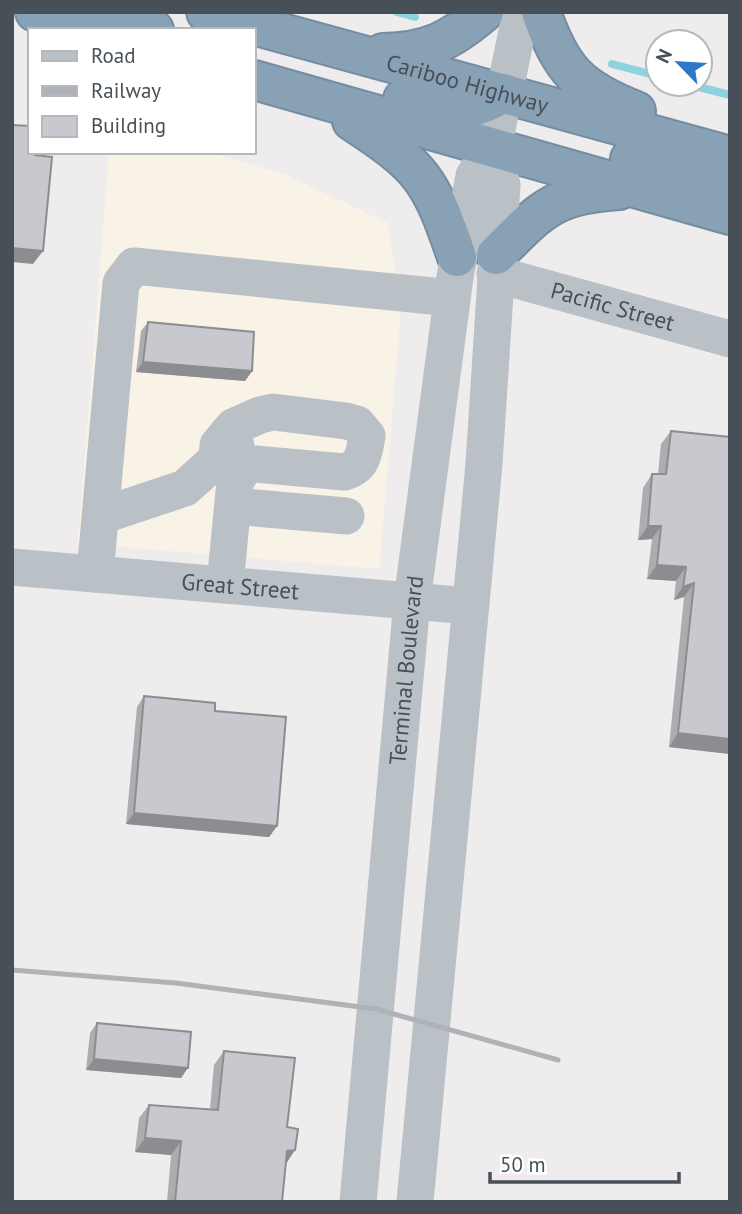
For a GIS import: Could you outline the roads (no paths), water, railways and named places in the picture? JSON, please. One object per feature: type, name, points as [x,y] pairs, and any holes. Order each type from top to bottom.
[{"type":"highway","points":[[35,12],[85,28]]},
{"type":"highway","points":[[91,12],[147,28]]},
{"type":"highway","name":"Cariboo Highway","points":[[206,12],[730,156]]},
{"type":"highway","points":[[358,53],[412,53],[438,45],[484,12]]},
{"type":"highway","points":[[541,12],[553,47],[565,66],[590,90],[609,101],[730,148]]},
{"type":"highway","points":[[256,58],[431,106],[460,110],[481,107],[504,93]]},
{"type":"highway","points":[[256,81],[730,215]]},
{"type":"highway","points":[[324,102],[393,148],[418,170],[438,204],[457,257]]},
{"type":"highway","points":[[493,148],[514,138],[535,135],[730,186]]},
{"type":"highway","points":[[496,265],[541,211],[563,198],[582,192],[640,189]]},
{"type":"street","name":"Terminal Boulevard","points":[[358,1202],[412,601],[457,257],[474,176],[493,148],[521,12]]},
{"type":"street","name":"Terminal Boulevard","points":[[415,1202],[484,464],[502,185],[493,148]]},
{"type":"street","name":"Pacific Street","points":[[496,265],[730,339]]},
{"type":"street","points":[[94,574],[121,284],[134,266],[452,298]]},
{"type":"street","points":[[101,512],[113,512],[186,488],[217,459],[218,445],[233,427],[260,415],[273,412],[346,421],[364,429],[367,436],[363,459],[354,470],[344,472],[255,464],[246,466],[235,481],[225,585]]},
{"type":"street","points":[[233,506],[346,516]]},
{"type":"street","name":"Great Street","points":[[12,567],[470,606]]},
{"type":"waterway","points":[[397,12],[415,17]]},
{"type":"waterway","points":[[612,64],[644,72]]},
{"type":"waterway","points":[[714,91],[730,95]]},
{"type":"railway","points":[[12,970],[176,983],[376,1009],[558,1060]]}]
